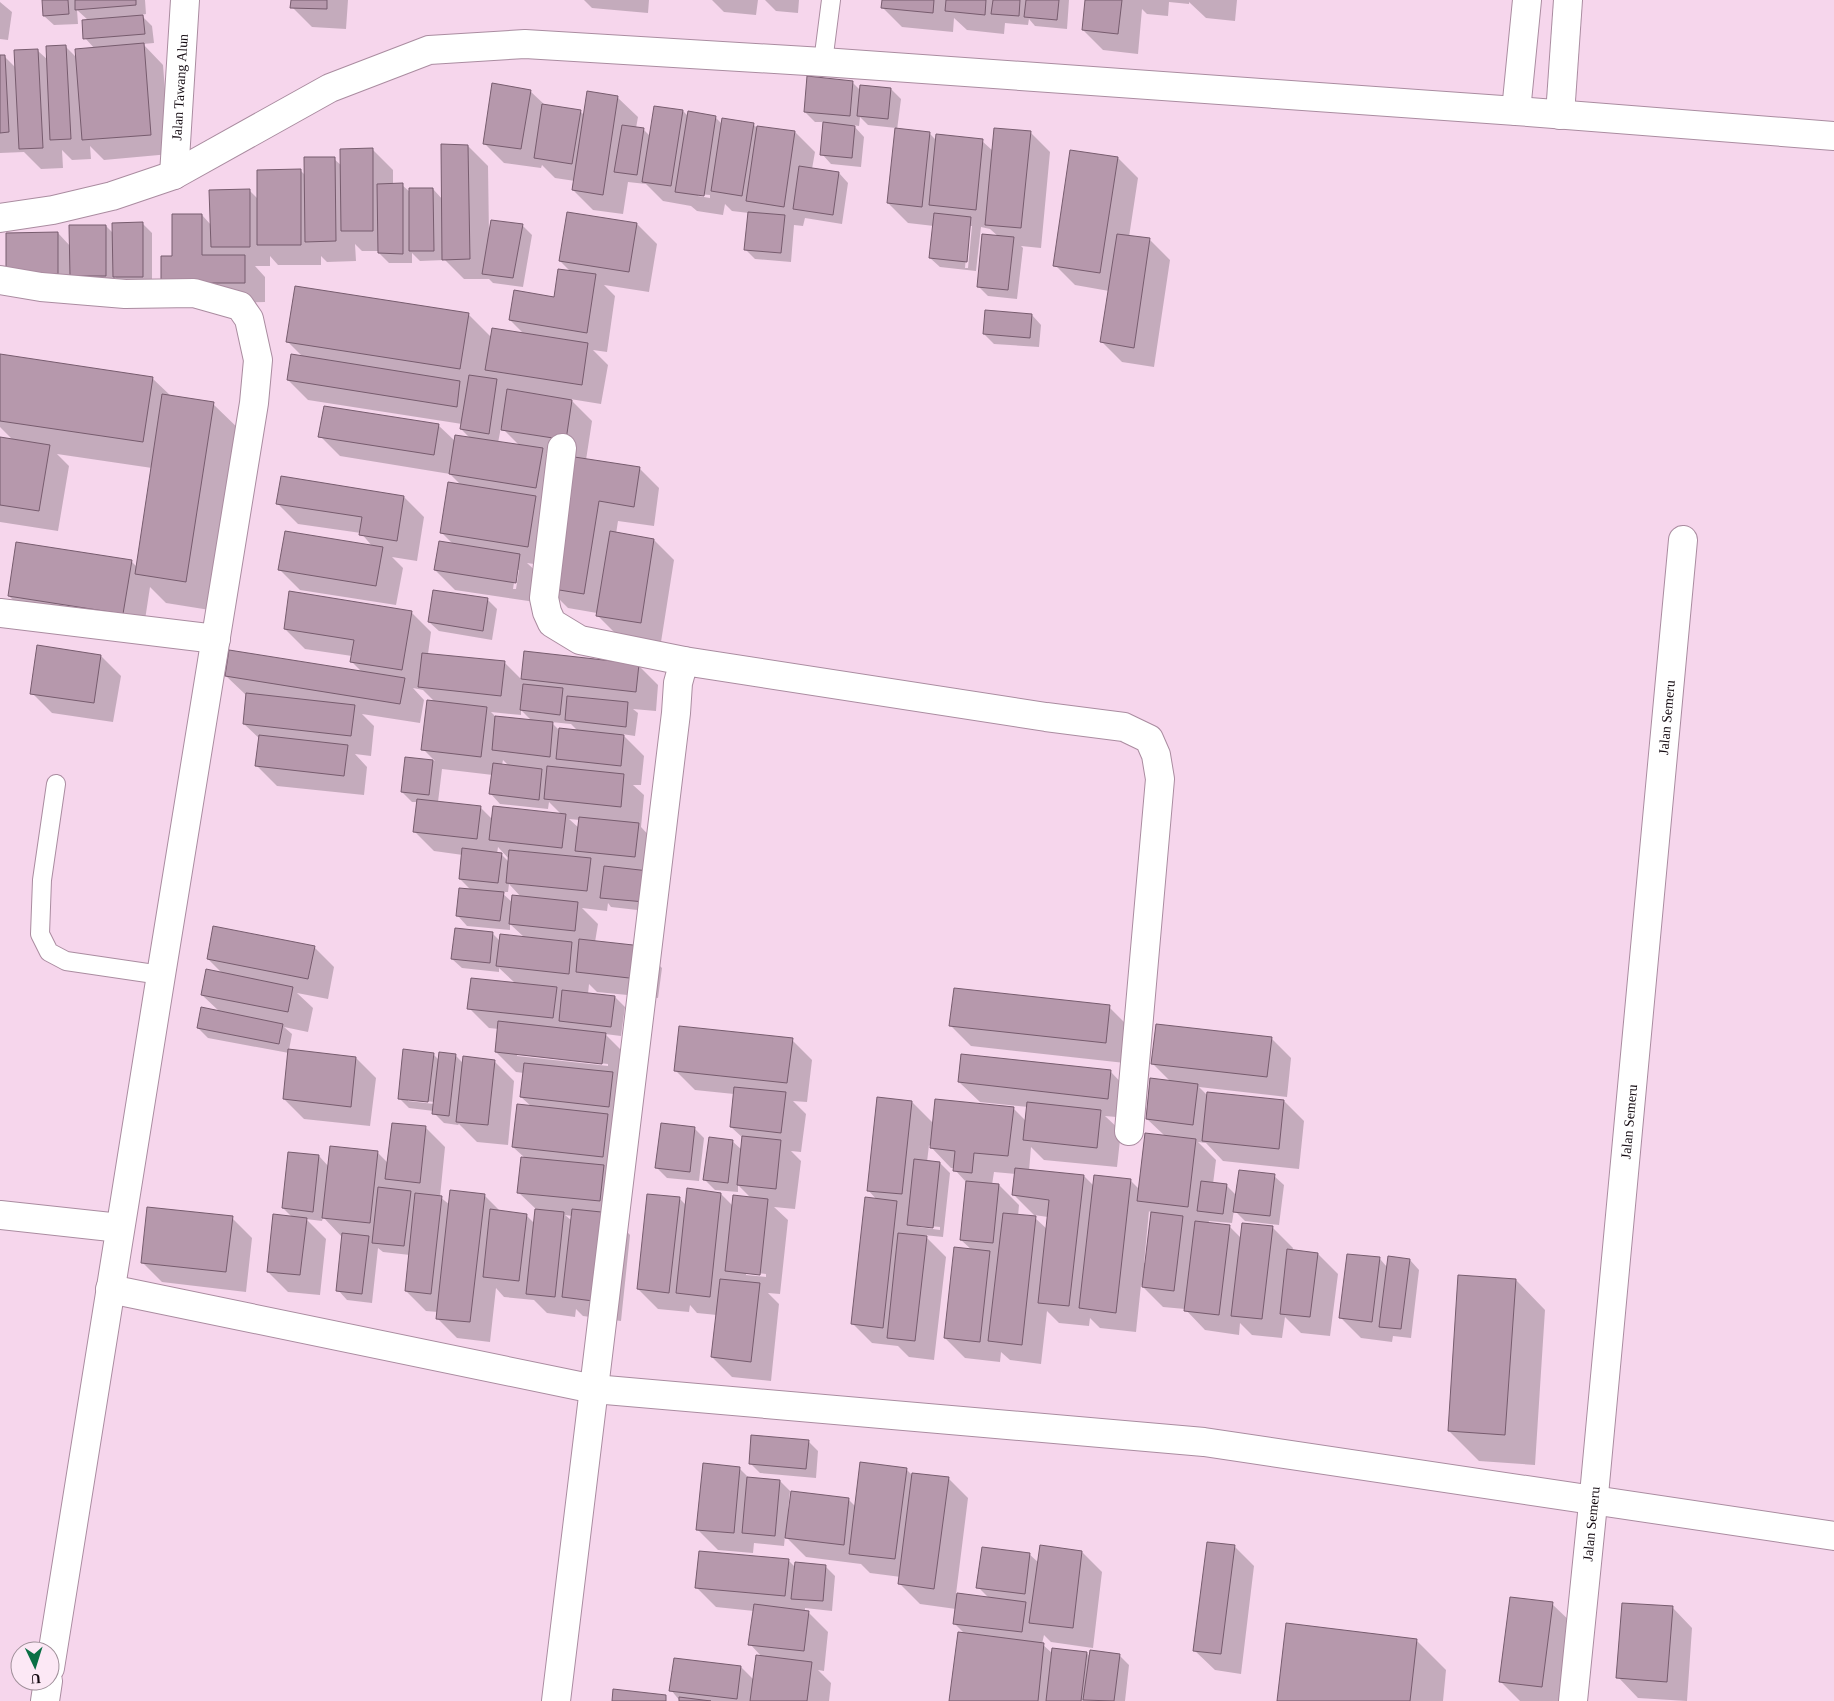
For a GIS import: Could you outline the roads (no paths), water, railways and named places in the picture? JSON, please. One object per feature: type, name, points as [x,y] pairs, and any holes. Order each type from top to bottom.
[{"type":"street","name":"Jalan Tawang Alun","points":[[174,175],[185,0]]},
{"type":"street","points":[[1516,111],[1527,0]]},
{"type":"street","points":[[1560,115],[1568,0]]},
{"type":"street","points":[[0,218],[53,210],[112,196],[174,175],[330,88],[429,50],[525,44],[822,62],[1516,111],[1834,136]]},
{"type":"street","points":[[0,280],[41,287],[125,294],[194,293],[240,306],[249,318],[258,360],[254,403],[160,975],[54,1641]]},
{"type":"street","points":[[562,448],[544,598],[552,623],[580,640],[684,661],[1046,717],[1124,727],[1149,738],[1156,754],[1160,779],[1129,1131]]},
{"type":"street","name":"Jalan Semeru","points":[[1572,1701],[1594,1491],[1683,540]]},
{"type":"street","points":[[0,613],[216,639]]},
{"type":"street","points":[[556,1701],[676,713],[678,683],[684,661]]},
{"type":"street","points":[[0,1215],[119,1235]]},
{"type":"street","points":[[111,1282],[594,1389],[1204,1442],[1594,1491],[1834,1536]]},
{"type":"lane","points":[[822,62],[831,0]]},
{"type":"lane","points":[[56,784],[42,880],[40,934],[49,952],[66,961],[160,975]]}]
